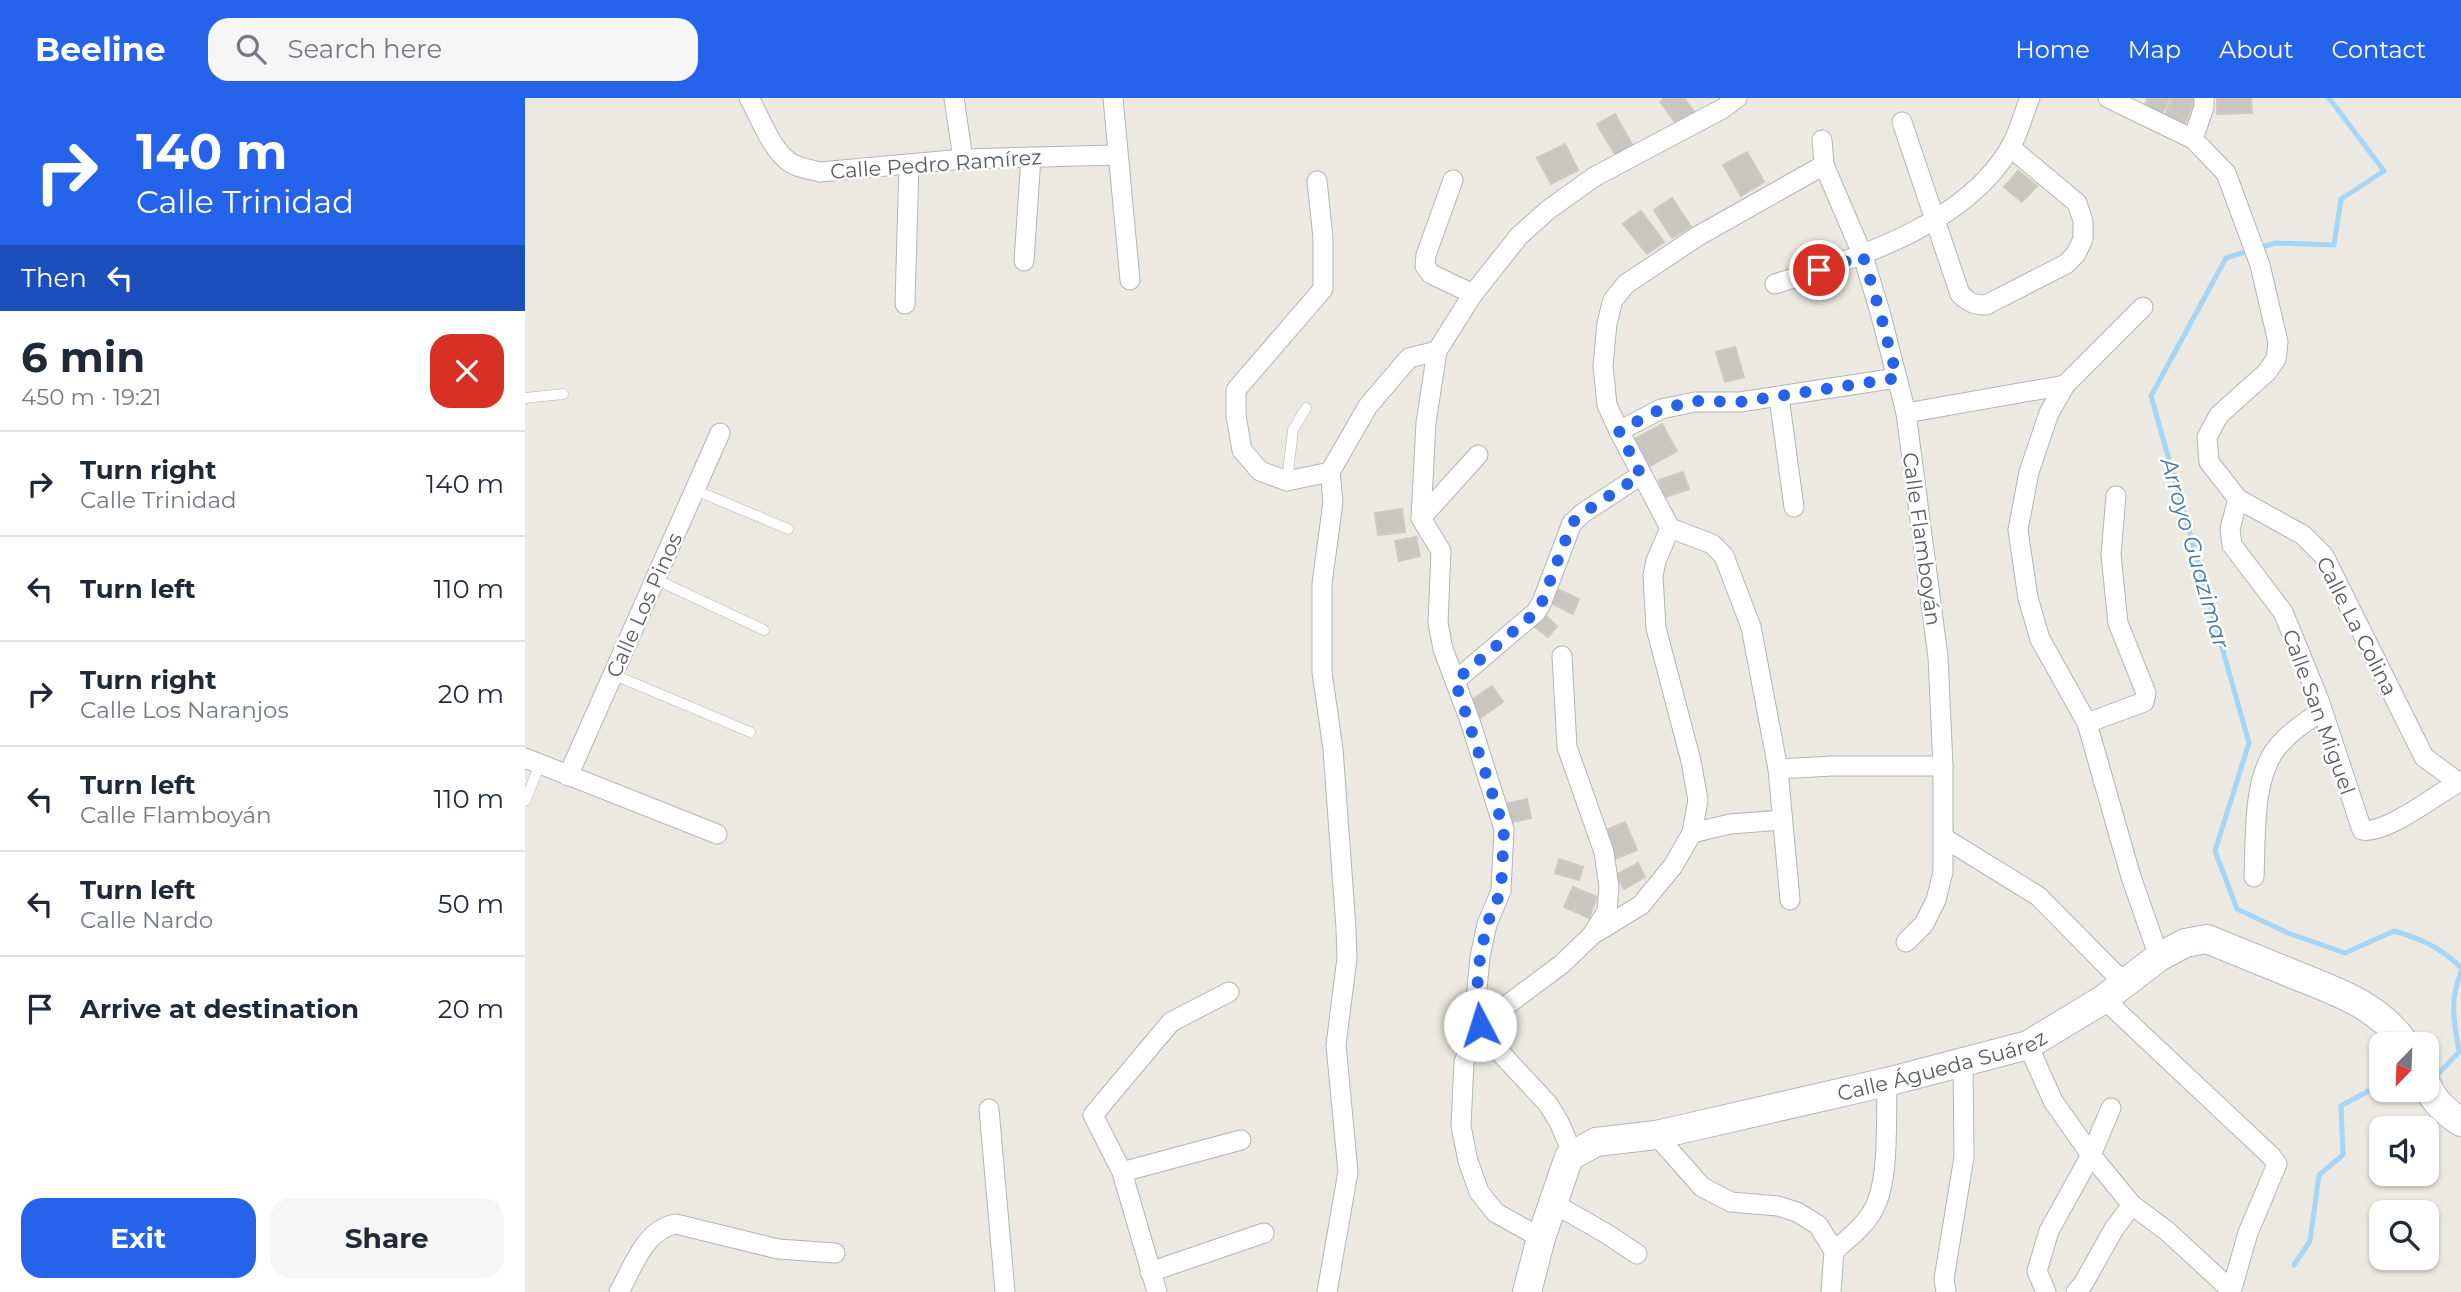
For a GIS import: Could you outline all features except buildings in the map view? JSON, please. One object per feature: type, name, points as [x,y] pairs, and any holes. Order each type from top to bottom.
[{"type":"street","name":"Calle Pedro Ramírez","points":[[749,98],[778,150],[788,161],[820,172],[963,159],[1117,155]]},
{"type":"street","points":[[954,98],[963,159]]},
{"type":"street","points":[[1113,98],[1130,280]]},
{"type":"street","points":[[1527,1292],[1541,1238],[1569,1157],[1568,1143],[1548,1104],[1495,1047],[1480,1025],[1476,1000],[1480,957],[1487,924],[1501,891],[1504,829],[1443,649],[1438,623],[1441,551],[1422,518],[1426,423],[1437,351],[1473,293],[1519,236],[1548,210],[1594,177],[1737,98]]},
{"type":"street","points":[[1775,284],[1863,256],[1934,220],[1968,196],[1989,175],[2010,147],[2030,98]]},
{"type":"street","name":"Calle La Colina","points":[[2108,98],[2193,139],[2226,173],[2260,265],[2278,342],[2276,359],[2267,372],[2219,415],[2207,437],[2209,462],[2238,499],[2303,535],[2324,556],[2424,757],[2459,782]]},
{"type":"street","points":[[2193,139],[2204,107],[2204,98]]},
{"type":"street","points":[[1902,122],[1960,294],[1968,302],[1977,305],[1986,305],[2066,264],[2076,254],[2083,239],[2083,221],[2077,203],[2010,147]]},
{"type":"street","name":"Calle Flamboyán","points":[[1822,140],[1824,166],[1863,256],[1906,413],[1938,657],[1943,766],[1943,872],[1936,900],[1924,924],[1906,942]]},
{"type":"street","points":[[1024,261],[1031,157]]},
{"type":"street","points":[[905,304],[909,164]]},
{"type":"street","points":[[1790,900],[1778,769],[1751,627],[1724,556],[1712,544],[1670,528],[1608,405],[1602,366],[1607,323],[1613,300],[1626,284],[1687,243],[1824,166]]},
{"type":"street","points":[[1453,180],[1426,255],[1425,266],[1431,274],[1473,293]]},
{"type":"street","points":[[1317,181],[1324,238],[1323,289],[1236,390],[1236,416],[1241,450],[1260,471],[1287,481],[1330,472]]},
{"type":"street","points":[[2143,307],[2064,385],[2049,413],[2029,472],[2018,530],[2028,598],[2040,639],[2087,723],[2131,877],[2159,957]]},
{"type":"street","points":[[1327,1292],[1348,1172],[1336,1045],[1346,958],[1346,928],[1333,749],[1322,672],[1322,584],[1333,502],[1330,472],[1368,406],[1409,358],[1437,351]]},
{"type":"street","points":[[1619,431],[1661,409],[1695,401],[1740,402],[1897,378]]},
{"type":"street","points":[[1906,413],[2064,385]]},
{"type":"street","points":[[1779,397],[1794,508]]},
{"type":"street","name":"Calle Los Pinos","points":[[568,776],[720,433]]},
{"type":"street","points":[[1422,518],[1478,455]]},
{"type":"street","points":[[1455,681],[1536,612],[1572,523],[1641,475]]},
{"type":"street","points":[[2087,723],[2144,702],[2146,698],[2118,623],[2112,555],[2116,496]]},
{"type":"street","name":"Calle San Miguel","points":[[2238,499],[2229,529],[2232,545],[2283,612],[2322,712],[2362,830],[2370,831],[2404,816],[2459,782]]},
{"type":"street","points":[[1592,935],[1641,905],[1673,866],[1692,833],[1698,800],[1691,761],[1656,628],[1653,576],[1656,561],[1670,528]]},
{"type":"street","points":[[1541,1238],[1496,1213],[1479,1192],[1468,1161],[1461,1126],[1464,1062],[1480,1025],[1562,964],[1592,935],[1608,911],[1609,887],[1604,852],[1567,747],[1562,656]]},
{"type":"street","points":[[2254,877],[2261,781],[2275,750],[2297,727],[2322,712]]},
{"type":"street","points":[[533,761],[717,834]]},
{"type":"street","points":[[1778,769],[1943,766]]},
{"type":"street","points":[[1692,833],[1730,824],[1782,820]]},
{"type":"street","points":[[1944,838],[2038,896],[2115,991],[2277,1164],[2248,1233],[2231,1291],[2167,1231],[2132,1205],[2091,1155],[2053,1101],[2028,1045]]},
{"type":"street","name":"Calle Águeda Suárez","points":[[1569,1157],[1596,1142],[1656,1135],[1887,1082],[2028,1045],[2115,991],[2159,957],[2185,943],[2207,939],[2355,999],[2379,1015],[2394,1032]]},
{"type":"street","points":[[1157,1292],[1122,1172],[1093,1115],[1171,1022],[1229,992]]},
{"type":"street","points":[[1946,1292],[1944,1279],[1964,1157],[1963,1062]]},
{"type":"street","points":[[1834,1251],[1861,1228],[1877,1203],[1884,1168],[1887,1082]]},
{"type":"street","points":[[2438,1102],[2445,1111],[2461,1122]]},
{"type":"street","points":[[2046,1292],[2037,1271],[2049,1231],[2091,1155],[2111,1108]]},
{"type":"street","points":[[989,1109],[1005,1292]]},
{"type":"street","points":[[1656,1135],[1702,1187],[1731,1202],[1778,1206],[1797,1212],[1818,1225],[1834,1251],[1831,1292]]},
{"type":"street","points":[[1122,1172],[1241,1140]]},
{"type":"street","points":[[1553,1203],[1637,1254]]},
{"type":"street","points":[[2076,1292],[2084,1284],[2114,1230],[2132,1205]]},
{"type":"street","points":[[619,1292],[652,1234],[664,1226],[676,1224],[778,1248],[835,1254]]},
{"type":"street","points":[[1150,1272],[1264,1233]]},
{"type":"lane","points":[[525,398],[563,394]]},
{"type":"lane","points":[[1287,481],[1293,430],[1306,408]]},
{"type":"lane","points":[[695,490],[788,530]]},
{"type":"lane","points":[[655,579],[764,630]]},
{"type":"lane","points":[[612,674],[750,732]]},
{"type":"lane","points":[[525,801],[533,761]]},
{"type":"waterway","name":"Arroyo Guazimar","points":[[2259,248],[2275,243],[2334,245],[2341,199],[2384,171],[2329,98]]},
{"type":"waterway","name":"Arroyo Guazimar","points":[[2249,251],[2226,258],[2151,396],[2249,743],[2215,851],[2237,909],[2288,933],[2345,953],[2394,931],[2430,944],[2461,967]]},
{"type":"waterway","name":"Arroyo Guazimar","points":[[2439,1073],[2459,1052],[2454,1003],[2461,972]]},
{"type":"waterway","name":"Arroyo Guazimar","points":[[2294,1265],[2310,1241],[2319,1175],[2343,1155],[2341,1106],[2369,1091]]},
{"type":"route","points":[[1480,1025],[1476,1000],[1480,957],[1487,924],[1501,891],[1504,829],[1455,681],[1536,612],[1572,523],[1641,475],[1619,431],[1661,409],[1695,401],[1740,402],[1897,378],[1863,256],[1819,270]]}]
